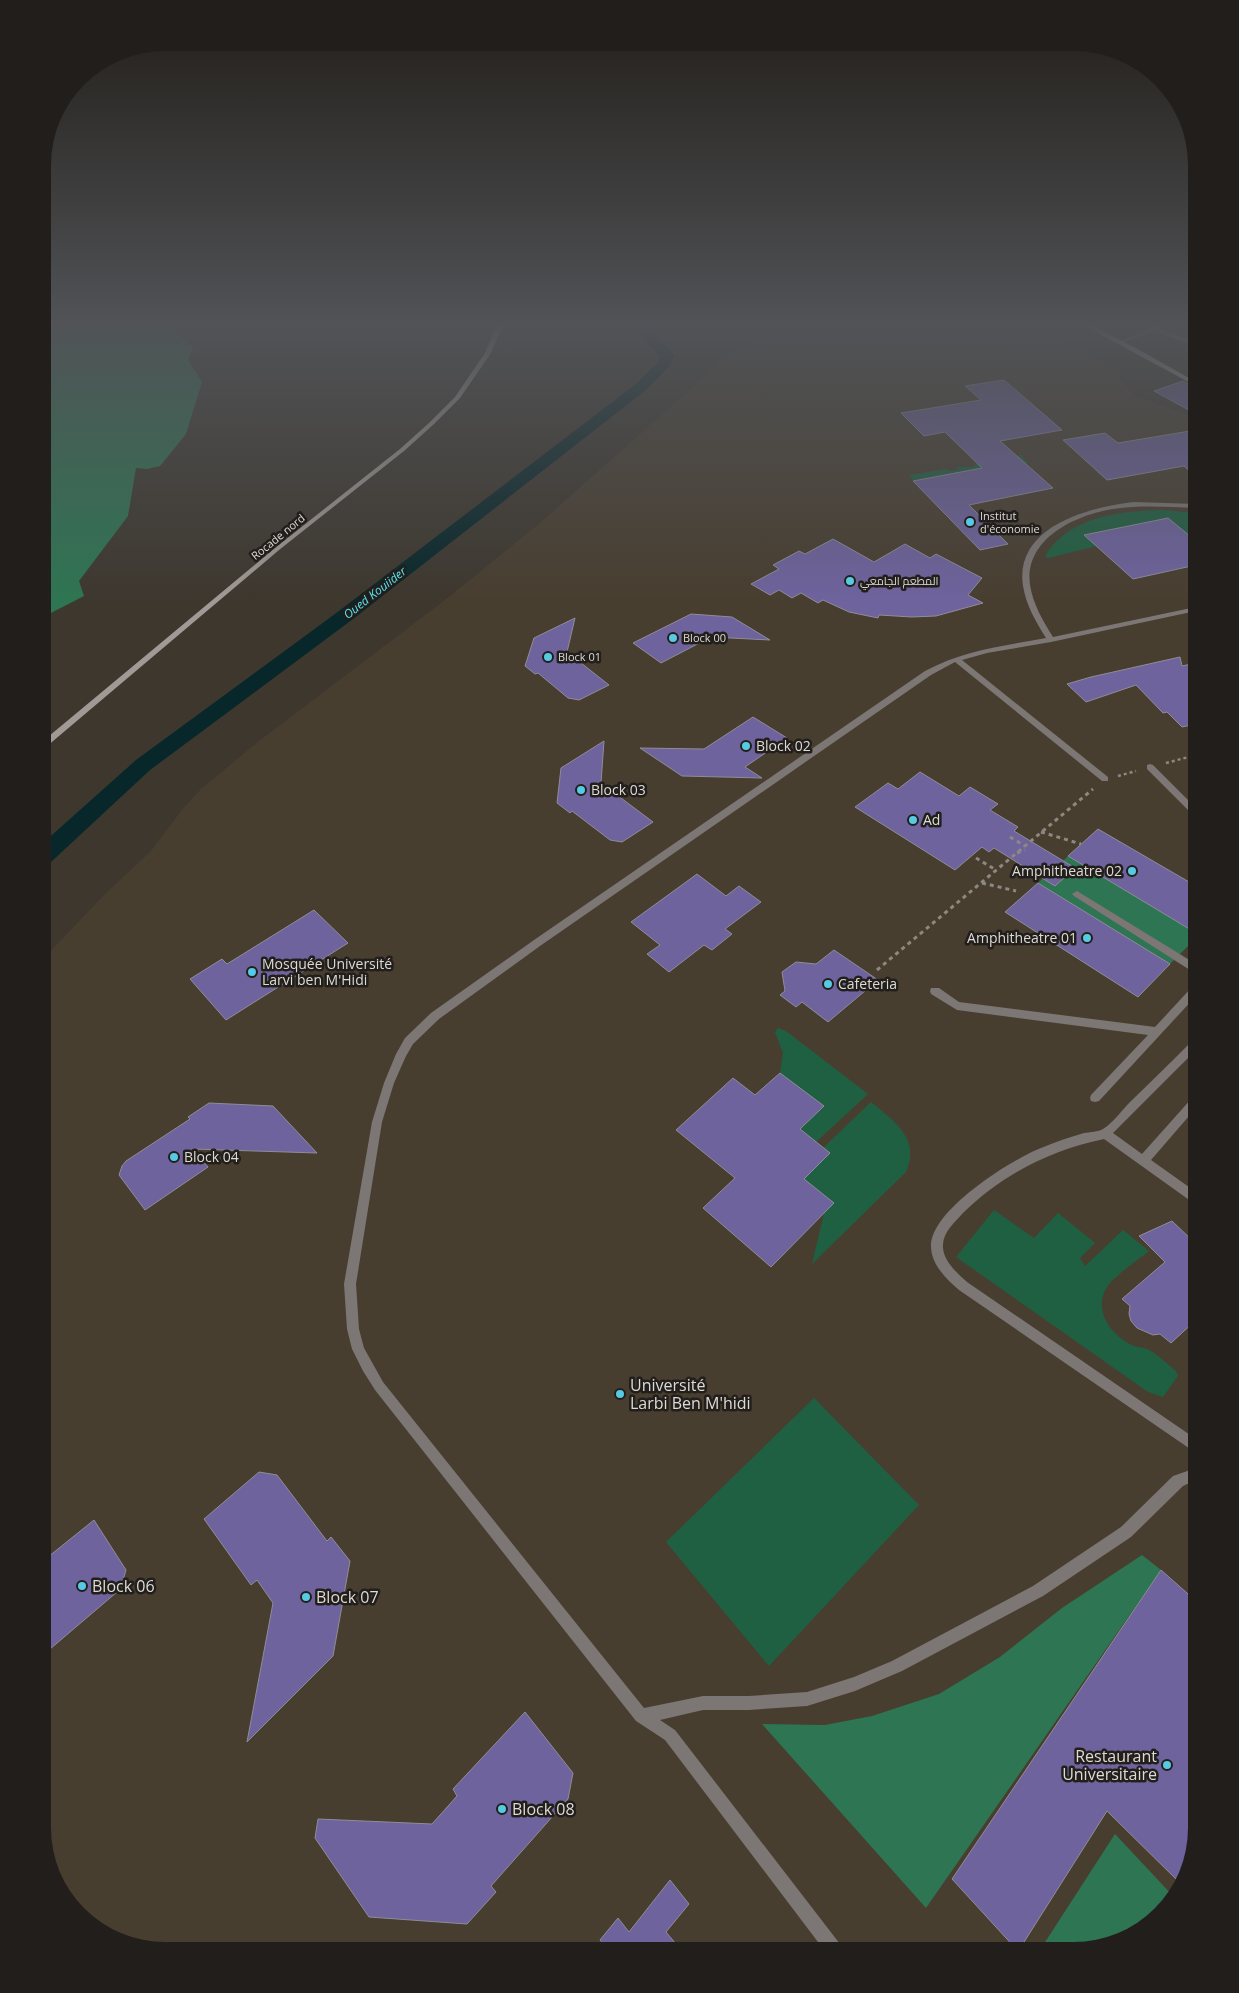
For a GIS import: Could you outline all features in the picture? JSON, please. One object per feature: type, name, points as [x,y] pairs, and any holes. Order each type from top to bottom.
[{"type":"main road","name":"Rocade nord","points":[[51,739],[270,556],[402,450],[439,416]]},
{"type":"street","points":[[1051,640],[1027,590],[1026,576],[1031,556],[1042,538],[1066,522],[1106,509],[1150,504],[1188,506]]},
{"type":"street","points":[[828,1942],[670,1735],[641,1716],[379,1386],[367,1368],[358,1349],[353,1329],[350,1284],[368,1171],[383,1102],[401,1054],[416,1033],[435,1016],[537,943],[938,666],[956,659],[1188,611]]},
{"type":"street","points":[[956,659],[1105,779]]},
{"type":"street","points":[[1150,767],[1188,805]]},
{"type":"street","points":[[1077,894],[1188,964]]},
{"type":"street","points":[[936,990],[957,1006],[1158,1032]]},
{"type":"street","points":[[1095,1098],[1188,999]]},
{"type":"street","points":[[1188,1052],[1106,1134],[1075,1140],[1042,1153],[997,1178],[969,1199],[946,1223],[939,1236],[936,1248],[948,1269],[963,1286],[1188,1441]]},
{"type":"street","points":[[1144,1160],[1188,1110]]},
{"type":"street","points":[[1106,1134],[1188,1192]]},
{"type":"street","points":[[641,1716],[702,1703],[749,1703],[807,1699],[855,1684],[897,1666],[1038,1591],[1126,1532],[1178,1480],[1188,1477]]},
{"type":"path","points":[[877,970],[1014,854],[1025,848],[1041,832],[1105,779],[1188,757]]},
{"type":"path","points":[[1041,832],[1081,844]]},
{"type":"path","points":[[1010,837],[1025,848]]},
{"type":"path","points":[[976,858],[996,870]]},
{"type":"path","points":[[982,882],[1016,892]]},
{"type":"shaded area","name":"Université Larbi Ben M'hidi","points":[[660,416],[1188,416],[1188,1828],[1184,1858],[1173,1885],[1154,1908],[1137,1923],[1111,1936],[1096,1940],[1074,1942],[157,1942],[128,1936],[102,1923],[90,1914],[70,1891],[57,1865],[51,1828],[51,951],[107,892],[151,851],[181,811],[201,789],[259,741],[445,600],[540,523]]},
{"type":"green space","points":[[51,416],[192,416],[186,434],[160,466],[147,469],[136,468],[128,516],[79,581],[84,596],[51,613]]},
{"type":"green space","points":[[1021,455],[1028,463],[1025,467],[952,489],[940,476],[913,481],[909,475],[946,469],[950,471],[957,470],[957,467],[972,467],[975,466],[974,464]]},
{"type":"green space","points":[[1163,510],[1188,512],[1188,534],[1168,518],[1085,535],[1097,546],[1048,558],[1045,556],[1055,543],[1068,532],[1082,524],[1113,514]]},
{"type":"green space","points":[[1068,856],[1188,928],[1188,946],[1170,964],[1038,883],[1043,878],[1055,886],[1075,868],[1063,861]]},
{"type":"green space","points":[[778,1028],[786,1031],[868,1094],[816,1142],[800,1129],[823,1106],[780,1073],[783,1053],[775,1032]]},
{"type":"green space","points":[[871,1102],[896,1124],[908,1140],[910,1160],[906,1172],[812,1264],[824,1213],[804,1179],[830,1153],[823,1148]]},
{"type":"green space","points":[[994,1210],[1034,1238],[1058,1213],[1095,1243],[1080,1258],[1085,1266],[1123,1230],[1149,1251],[1110,1283],[1103,1295],[1102,1304],[1106,1320],[1116,1334],[1132,1345],[1153,1352],[1176,1371],[1178,1376],[1163,1397],[1148,1392],[956,1257]]},
{"type":"green space","points":[[814,1398],[919,1505],[769,1666],[666,1542]]},
{"type":"green space","points":[[1142,1555],[1161,1570],[926,1908],[762,1724],[825,1725],[872,1716],[939,1694],[1000,1657],[1062,1608]]},
{"type":"green space","points":[[1115,1834],[1168,1891],[1154,1908],[1137,1923],[1111,1936],[1089,1941],[1045,1942]]},
{"type":"building","points":[[904,416],[1046,416],[1062,430],[1000,441],[1053,488],[969,505],[1008,544],[980,550],[913,481],[982,468],[945,432],[924,436]]},
{"type":"building","points":[[1188,431],[1188,470],[1184,466],[1107,480],[1063,440],[1105,433],[1118,443]]},
{"type":"building","points":[[1168,518],[1188,534],[1188,567],[1133,579],[1084,535]]},
{"type":"building","name":"المطعم الجامعي","points":[[833,539],[874,562],[905,544],[930,558],[936,554],[982,578],[968,595],[983,603],[936,616],[879,615],[878,618],[849,612],[823,600],[818,603],[801,593],[792,598],[779,590],[770,595],[751,584],[779,569],[773,565],[799,551],[805,554]]},
{"type":"building","name":"Block 00","points":[[691,614],[732,617],[770,640],[711,637],[661,663],[633,643]]},
{"type":"building","name":"Block 01","points":[[575,618],[567,652],[609,685],[579,700],[568,698],[538,673],[535,674],[525,666],[534,638]]},
{"type":"building","points":[[1180,657],[1182,666],[1188,665],[1188,726],[1182,727],[1167,712],[1163,713],[1136,685],[1086,702],[1067,684]]},
{"type":"building","name":"Block 02","points":[[753,717],[787,738],[745,767],[762,778],[682,776],[640,748],[704,749]]},
{"type":"building","name":"Block 03","points":[[604,741],[601,783],[653,822],[622,842],[610,840],[572,811],[570,813],[557,803],[561,768]]},
{"type":"building","points":[[920,772],[959,796],[970,787],[998,804],[990,810],[1018,827],[1014,831],[1075,868],[1055,886],[994,848],[989,852],[982,847],[955,870],[855,807],[888,783],[898,789]]},
{"type":"building","name":"Amphitheatre 02","points":[[1098,829],[1188,881],[1188,928],[1068,856]]},
{"type":"building","points":[[697,874],[726,896],[739,886],[761,902],[725,929],[732,934],[712,950],[704,945],[669,972],[647,954],[660,945],[631,922]]},
{"type":"building","name":"Amphitheatre 01","points":[[1038,883],[1170,964],[1138,997],[1005,912]]},
{"type":"building","name":"Mosquée Université Larvi ben M'Hidi","points":[[314,910],[348,943],[226,1020],[190,979],[222,959],[227,964]]},
{"type":"building","name":"Cafeteria","points":[[834,950],[878,980],[828,1022],[802,1002],[796,1007],[780,995],[785,991],[782,972],[796,962],[816,964]]},
{"type":"building","points":[[780,1073],[824,1106],[800,1129],[830,1153],[804,1179],[834,1203],[771,1267],[703,1208],[735,1178],[676,1130],[733,1078],[755,1095]]},
{"type":"building","name":"Block 04","points":[[209,1103],[273,1106],[317,1153],[193,1149],[208,1167],[145,1210],[119,1175],[122,1166],[126,1161],[190,1119],[188,1117]]},
{"type":"building","points":[[1172,1221],[1188,1236],[1188,1327],[1171,1343],[1160,1334],[1153,1335],[1137,1328],[1131,1321],[1129,1314],[1130,1306],[1122,1299],[1165,1262],[1139,1236]]},
{"type":"building","name":"Block 07","points":[[259,1472],[277,1475],[327,1541],[331,1537],[350,1561],[333,1656],[247,1742],[273,1603],[257,1580],[251,1585],[204,1519]]},
{"type":"building","name":"Block 06","points":[[94,1520],[126,1570],[122,1584],[117,1592],[51,1648],[51,1555]]},
{"type":"building","points":[[1161,1570],[1188,1594],[1188,1828],[1184,1858],[1176,1879],[1107,1811],[1024,1942],[1010,1942],[952,1879]]},
{"type":"building","name":"Block 08","points":[[525,1712],[573,1773],[568,1799],[491,1886],[496,1892],[467,1924],[369,1917],[315,1838],[318,1819],[432,1824],[457,1796],[453,1789]]},
{"type":"building","points":[[670,1880],[689,1904],[666,1932],[674,1942],[602,1942],[600,1940],[618,1918],[629,1932]]},
{"type":"waterway","name":"Oued Kouiider","points":[[51,849],[143,765],[346,615],[603,416]]},
{"type":"place","name":"Institut d'économie","points":[[970,522]]},
{"type":"place","name":"المطعم الجامعي","points":[[850,581]]},
{"type":"place","name":"Block 00","points":[[673,638]]},
{"type":"place","name":"Block 01","points":[[548,657]]},
{"type":"place","name":"Block 02","points":[[746,746]]},
{"type":"place","name":"Block 03","points":[[581,790]]},
{"type":"place","name":"Ad","points":[[913,820]]},
{"type":"place","name":"Amphitheatre 02","points":[[1132,871]]},
{"type":"place","name":"Amphitheatre 01","points":[[1087,938]]},
{"type":"place","name":"Mosquée Université Larvi ben M'Hidi","points":[[252,972]]},
{"type":"place","name":"Cafeteria","points":[[828,984]]},
{"type":"place","name":"Block 04","points":[[174,1157]]},
{"type":"place","name":"Université Larbi Ben M'hidi","points":[[620,1394]]},
{"type":"place","name":"Block 06","points":[[82,1586]]},
{"type":"place","name":"Block 07","points":[[306,1597]]},
{"type":"place","name":"Restaurant Universitaire","points":[[1167,1765]]},
{"type":"place","name":"Block 08","points":[[502,1809]]}]
